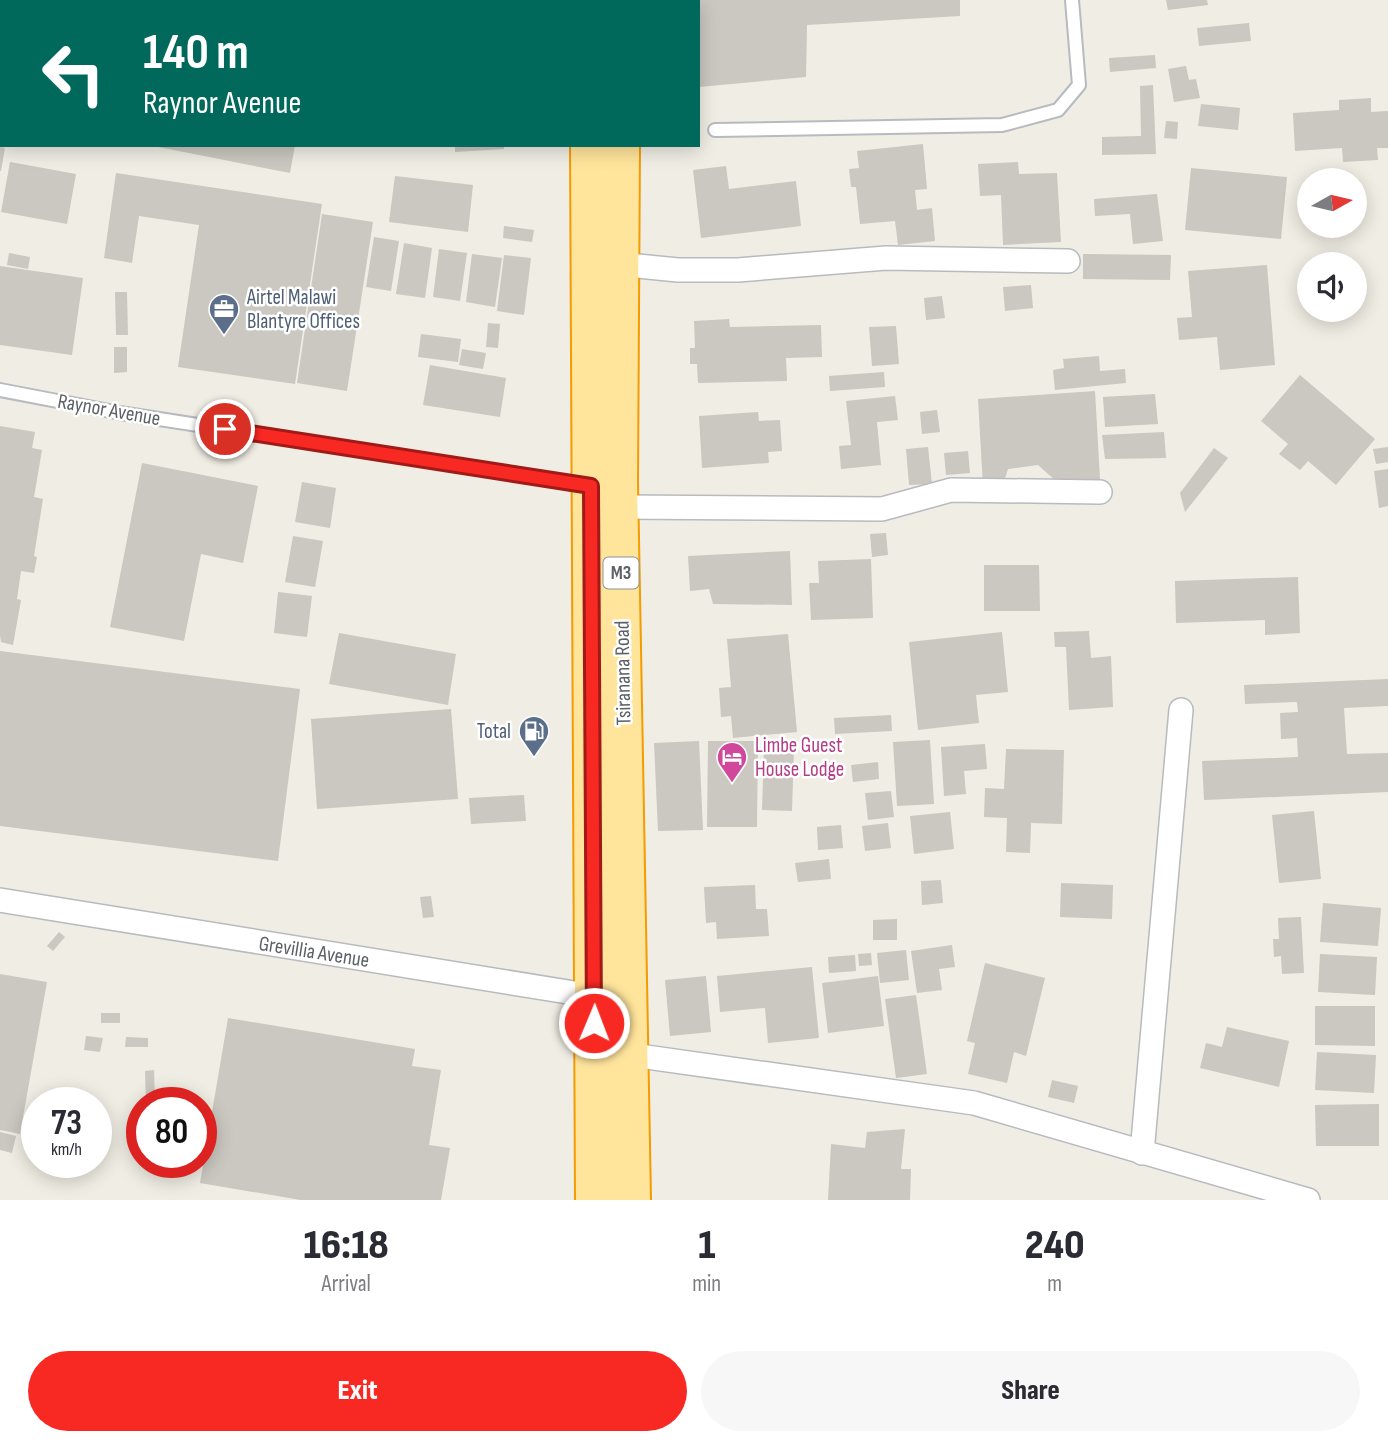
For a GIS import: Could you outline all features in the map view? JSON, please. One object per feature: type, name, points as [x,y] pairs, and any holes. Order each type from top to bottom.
[{"type":"highway","name":"Tsiranana Road","points":[[590,147],[605,496],[612,999],[611,1052],[595,1200]]},
{"type":"highway","name":"Tsiranana Road","points":[[605,496],[618,264],[620,147]]},
{"type":"highway","name":"Tsiranana Road","points":[[611,1052],[631,1200]]},
{"type":"street","points":[[618,264],[690,270],[738,270],[886,258],[1068,261]]},
{"type":"street","points":[[605,496],[722,505],[882,509],[951,490],[1100,492]]},
{"type":"street","points":[[1142,1153],[1181,710]]},
{"type":"street","name":"Grevillia Avenue","points":[[0,900],[612,999]]},
{"type":"street","points":[[611,1052],[974,1104],[1308,1200]]},
{"type":"lane","points":[[715,130],[1002,125],[1058,110],[1079,85],[1072,0]]},
{"type":"lane","name":"Raynor Avenue","points":[[0,390],[605,496]]},
{"type":"building","points":[[700,0],[960,0],[960,16],[807,25],[806,77],[700,87]]},
{"type":"building","points":[[1166,0],[1207,0],[1208,5],[1168,10]]},
{"type":"building","points":[[1249,23],[1251,41],[1199,46],[1197,28]]},
{"type":"building","points":[[1155,55],[1156,68],[1110,72],[1109,58]]},
{"type":"building","points":[[1186,66],[1189,80],[1196,79],[1200,98],[1174,102],[1168,69]]},
{"type":"building","points":[[1153,85],[1156,154],[1102,155],[1102,137],[1141,136],[1140,86]]},
{"type":"building","points":[[1371,98],[1371,112],[1388,111],[1388,148],[1377,148],[1378,160],[1343,162],[1342,148],[1295,151],[1293,113],[1339,110],[1339,100]]},
{"type":"building","points":[[1201,104],[1240,108],[1238,130],[1198,126]]},
{"type":"building","points":[[1166,121],[1178,122],[1177,139],[1164,138]]},
{"type":"building","points":[[923,144],[927,189],[915,190],[917,210],[932,208],[935,241],[898,245],[895,221],[860,224],[856,187],[851,187],[849,169],[859,168],[857,151]]},
{"type":"building","points":[[0,147],[5,148],[1,171],[0,171]]},
{"type":"building","points":[[158,147],[295,147],[290,173]]},
{"type":"building","points":[[455,147],[504,147],[504,149],[455,152]]},
{"type":"building","points":[[10,162],[76,174],[67,224],[1,212]]},
{"type":"building","points":[[1018,162],[1019,174],[1057,173],[1061,242],[1003,245],[1001,195],[980,196],[978,164]]},
{"type":"building","points":[[726,166],[729,189],[796,181],[801,226],[701,238],[693,170]]},
{"type":"building","points":[[1191,168],[1287,177],[1281,239],[1185,230]]},
{"type":"building","points":[[116,173],[322,204],[295,384],[178,367],[199,225],[139,216],[132,263],[104,258]]},
{"type":"building","points":[[395,176],[473,185],[468,232],[389,222]]},
{"type":"building","points":[[1157,194],[1163,241],[1133,244],[1130,214],[1095,216],[1094,199]]},
{"type":"building","points":[[322,214],[373,222],[347,391],[297,383]]},
{"type":"building","points":[[504,226],[534,230],[532,242],[503,238]]},
{"type":"building","points":[[374,237],[399,241],[391,291],[366,287]]},
{"type":"building","points":[[404,243],[432,248],[425,298],[396,294]]},
{"type":"building","points":[[439,249],[467,253],[460,301],[433,297]]},
{"type":"building","points":[[9,253],[30,257],[28,269],[7,265]]},
{"type":"building","points":[[472,254],[502,258],[495,307],[466,302]]},
{"type":"building","points":[[1083,254],[1171,255],[1170,280],[1083,279]]},
{"type":"building","points":[[504,255],[531,258],[524,315],[497,311]]},
{"type":"building","points":[[1267,265],[1275,365],[1220,370],[1217,337],[1179,340],[1177,318],[1192,317],[1188,271]]},
{"type":"building","points":[[0,266],[83,278],[72,355],[0,345]]},
{"type":"building","points":[[1031,285],[1033,308],[1005,311],[1003,287]]},
{"type":"building","points":[[115,292],[127,292],[128,335],[116,335]]},
{"type":"building","points":[[942,296],[945,318],[926,320],[924,298]]},
{"type":"building","points":[[729,319],[730,327],[821,325],[822,357],[786,358],[787,381],[698,383],[697,364],[690,364],[690,348],[695,348],[694,321]]},
{"type":"building","points":[[488,323],[500,324],[498,348],[486,347]]},
{"type":"building","points":[[896,326],[899,364],[872,366],[869,327]]},
{"type":"building","points":[[421,334],[461,339],[458,362],[418,357]]},
{"type":"building","points":[[114,347],[127,347],[127,372],[114,373]]},
{"type":"building","points":[[462,349],[486,353],[483,369],[459,365]]},
{"type":"building","points":[[1099,356],[1100,371],[1125,369],[1126,383],[1055,390],[1053,370],[1064,368],[1063,359]]},
{"type":"building","points":[[430,365],[506,378],[500,417],[423,405]]},
{"type":"building","points":[[884,372],[885,387],[830,391],[829,376]]},
{"type":"building","points":[[1300,375],[1375,439],[1336,485],[1308,461],[1300,470],[1279,454],[1288,444],[1261,421]]},
{"type":"building","points":[[1095,391],[1100,479],[1057,482],[1038,465],[1008,469],[1003,485],[983,487],[978,399]]},
{"type":"building","points":[[1155,394],[1158,424],[1105,427],[1103,397]]},
{"type":"building","points":[[895,396],[898,420],[877,422],[881,465],[841,469],[839,446],[851,445],[846,401]]},
{"type":"building","points":[[937,410],[940,432],[922,434],[920,412]]},
{"type":"building","points":[[758,412],[759,421],[780,420],[782,451],[768,452],[769,463],[702,468],[699,416]]},
{"type":"building","points":[[0,426],[35,432],[32,448],[42,450],[34,497],[43,499],[34,556],[37,557],[34,573],[21,571],[17,599],[21,600],[13,645],[1,642],[0,635]]},
{"type":"building","points":[[1164,432],[1166,458],[1105,459],[1102,435]]},
{"type":"building","points":[[928,447],[932,484],[909,485],[906,449]]},
{"type":"building","points":[[1388,447],[1388,462],[1376,464],[1373,449]]},
{"type":"building","points":[[1214,448],[1228,458],[1185,512],[1180,493]]},
{"type":"building","points":[[968,451],[970,473],[946,475],[944,453]]},
{"type":"building","points":[[142,463],[258,486],[243,563],[201,554],[184,641],[110,627]]},
{"type":"building","points":[[1388,469],[1388,506],[1379,508],[1374,471]]},
{"type":"building","points":[[302,482],[336,488],[330,528],[295,522]]},
{"type":"building","points":[[886,533],[888,555],[872,557],[870,534]]},
{"type":"building","points":[[293,536],[323,541],[315,587],[285,582]]},
{"type":"building","points":[[790,551],[792,605],[713,604],[709,589],[690,591],[688,556]]},
{"type":"building","points":[[871,559],[873,618],[811,620],[809,583],[819,583],[818,561]]},
{"type":"building","points":[[984,565],[1039,565],[1040,611],[984,611]]},
{"type":"building","points":[[1298,577],[1300,633],[1265,635],[1265,620],[1176,623],[1175,581]]},
{"type":"building","points":[[278,592],[312,596],[307,637],[274,633]]},
{"type":"building","points":[[1089,631],[1091,658],[1111,656],[1113,707],[1069,710],[1066,647],[1055,647],[1054,632]]},
{"type":"building","points":[[1002,632],[1008,692],[976,695],[979,723],[918,730],[909,642]]},
{"type":"building","points":[[339,633],[456,654],[448,705],[329,684]]},
{"type":"building","points":[[788,634],[797,732],[733,738],[731,716],[721,717],[719,688],[731,687],[727,639]]},
{"type":"building","points":[[0,651],[300,689],[278,861],[0,826]]},
{"type":"building","points":[[1388,679],[1388,706],[1344,708],[1347,754],[1388,753],[1388,792],[1204,800],[1202,761],[1298,757],[1297,738],[1281,739],[1280,713],[1298,712],[1297,702],[1245,704],[1244,685]]},
{"type":"building","points":[[451,709],[458,799],[317,809],[311,719]]},
{"type":"building","points":[[891,715],[892,731],[835,734],[834,718]]},
{"type":"building","points":[[930,740],[934,804],[897,806],[893,742]]},
{"type":"building","points":[[699,741],[703,830],[658,831],[654,743]]},
{"type":"building","name":"Limbe Guest House Lodge","points":[[708,741],[758,741],[757,827],[707,827]]},
{"type":"building","points":[[985,744],[987,769],[964,771],[966,794],[944,796],[941,747]]},
{"type":"building","points":[[764,746],[794,747],[792,811],[762,810]]},
{"type":"building","points":[[1006,749],[1064,750],[1062,824],[1031,823],[1030,853],[1006,852],[1007,818],[984,817],[985,788],[1004,789]]},
{"type":"building","points":[[878,762],[879,779],[853,782],[851,765]]},
{"type":"building","points":[[891,791],[894,817],[868,820],[865,793]]},
{"type":"building","points":[[524,795],[526,821],[471,824],[469,798]]},
{"type":"building","points":[[1314,811],[1321,879],[1279,883],[1272,815]]},
{"type":"building","points":[[950,812],[954,849],[914,854],[910,816]]},
{"type":"building","points":[[888,823],[891,848],[865,851],[862,826]]},
{"type":"building","points":[[841,825],[843,848],[818,850],[817,827]]},
{"type":"building","points":[[829,859],[831,879],[798,882],[795,863]]},
{"type":"building","points":[[941,880],[943,903],[922,905],[921,881]]},
{"type":"building","points":[[1061,883],[1113,885],[1112,919],[1060,917]]},
{"type":"building","points":[[755,885],[756,909],[767,909],[769,936],[717,939],[716,922],[706,923],[704,887]]},
{"type":"building","points":[[431,896],[434,917],[423,918],[420,897]]},
{"type":"building","points":[[1323,903],[1381,908],[1378,946],[1320,942]]},
{"type":"building","points":[[1301,917],[1304,973],[1282,974],[1281,956],[1274,957],[1273,939],[1279,939],[1278,918]]},
{"type":"building","points":[[897,919],[897,940],[873,940],[873,920]]},
{"type":"building","points":[[59,932],[65,937],[53,951],[47,946]]},
{"type":"building","points":[[952,945],[955,967],[939,969],[942,990],[917,993],[911,951]]},
{"type":"building","points":[[906,950],[909,980],[880,983],[877,953]]},
{"type":"building","points":[[871,953],[872,965],[859,966],[858,954]]},
{"type":"building","points":[[1320,954],[1377,957],[1375,995],[1318,992]]},
{"type":"building","points":[[855,955],[856,971],[829,973],[828,957]]},
{"type":"building","points":[[985,963],[1045,978],[1026,1056],[1014,1052],[1007,1083],[968,1074],[975,1043],[967,1041]]},
{"type":"building","points":[[812,967],[819,1038],[768,1043],[765,1008],[720,1012],[717,976]]},
{"type":"building","points":[[0,974],[47,982],[28,1087],[21,1087],[20,1134],[0,1130]]},
{"type":"building","points":[[706,976],[711,1032],[670,1036],[665,980]]},
{"type":"building","points":[[878,976],[884,1026],[828,1033],[822,983]]},
{"type":"building","points":[[916,995],[927,1074],[896,1078],[885,999]]},
{"type":"building","points":[[1315,1006],[1375,1006],[1375,1046],[1315,1045]]},
{"type":"building","points":[[101,1013],[120,1013],[120,1023],[101,1023]]},
{"type":"building","points":[[228,1018],[415,1049],[412,1066],[441,1070],[429,1145],[450,1148],[441,1200],[301,1200],[200,1183],[201,1178],[217,1178],[216,1087]]},
{"type":"building","points":[[1227,1027],[1289,1041],[1279,1087],[1200,1068],[1206,1043],[1222,1047]]},
{"type":"building","points":[[86,1036],[103,1038],[100,1052],[84,1050]]},
{"type":"building","points":[[126,1037],[148,1038],[148,1047],[125,1047]]},
{"type":"building","points":[[1317,1052],[1376,1055],[1374,1093],[1315,1090]]},
{"type":"building","points":[[154,1070],[155,1087],[146,1087],[145,1071]]},
{"type":"building","points":[[1052,1080],[1078,1086],[1074,1103],[1048,1097]]},
{"type":"building","points":[[1379,1104],[1379,1146],[1316,1146],[1315,1105]]},
{"type":"building","points":[[905,1129],[901,1169],[911,1169],[910,1200],[828,1200],[831,1144],[865,1148],[867,1132]]},
{"type":"building","points":[[0,1132],[16,1136],[12,1153],[0,1150]]},
{"type":"place","name":"Airtel Malawi Blantyre Offices","points":[[224,336]]},
{"type":"place","name":"Total","points":[[534,758]]},
{"type":"place","name":"Limbe Guest House Lodge","points":[[732,784]]},
{"type":"route","points":[[225,429],[591,486],[594,1023]]}]
